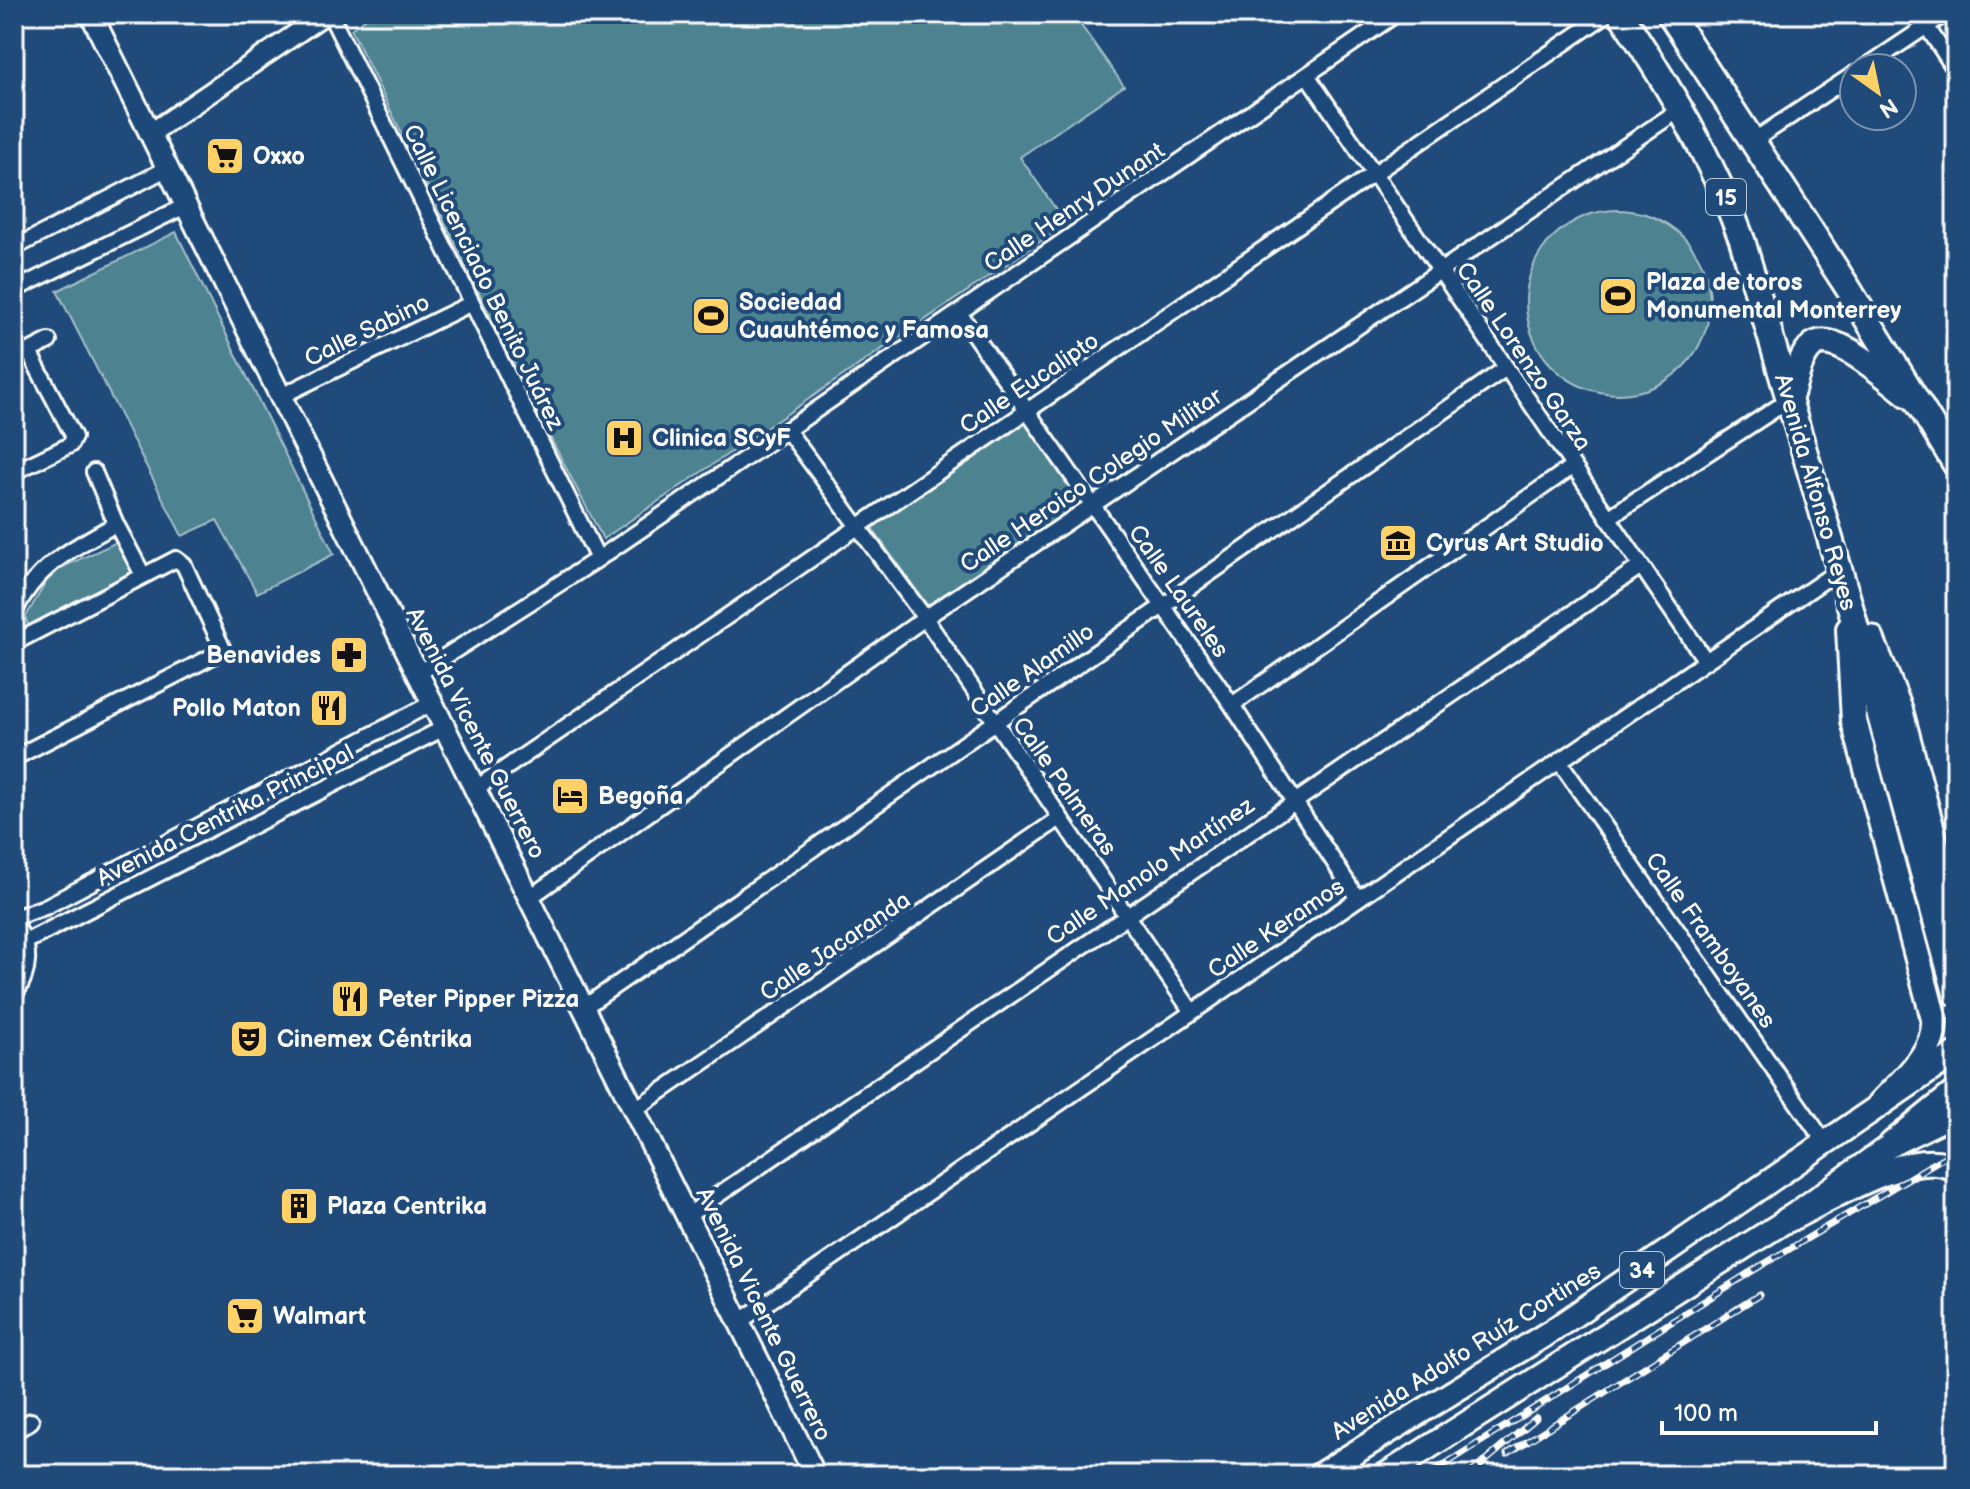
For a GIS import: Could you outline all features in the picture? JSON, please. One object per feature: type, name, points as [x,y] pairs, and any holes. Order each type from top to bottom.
[{"type":"highway","name":"Avenida Alfonso Reyes","points":[[1621,14],[1682,108],[1723,187],[1742,240],[1850,606],[1956,993]]},
{"type":"highway","name":"15","points":[[1670,14],[1920,403],[1956,465]]},
{"type":"highway","points":[[1789,400],[1804,355],[1817,342],[1825,340],[1842,346],[1920,403]]},
{"type":"highway","points":[[1850,606],[1870,635],[1890,678],[1956,920]]},
{"type":"highway","points":[[1850,606],[1848,662],[1854,721],[1935,1031],[1928,1050],[1881,1103]]},
{"type":"highway","points":[[1892,1144],[1956,1092]]},
{"type":"highway","points":[[1787,1220],[1907,1164],[1931,1161],[1956,1169]]},
{"type":"main road","name":"Avenida Vicente Guerrero","points":[[91,14],[815,1475]]},
{"type":"main road","name":"Avenida Adolfo Ruíz Cortines","points":[[1319,1475],[1553,1330],[1956,1053]]},
{"type":"main road","name":"34","points":[[1385,1475],[1787,1220],[1892,1144],[1956,1113]]},
{"type":"street","points":[[151,133],[328,14]]},
{"type":"street","name":"Calle Licenciado Benito Juárez","points":[[328,14],[598,559]]},
{"type":"street","name":"Calle Henry Dunant","points":[[416,675],[598,559],[1396,14]]},
{"type":"street","name":"Calle Eucalipto","points":[[475,789],[1607,14]]},
{"type":"street","points":[[1889,52],[1945,14]]},
{"type":"street","points":[[1927,27],[1956,71]]},
{"type":"street","name":"Calle Lorenzo Garza","points":[[1307,75],[1706,661]]},
{"type":"street","points":[[1753,141],[1838,85]]},
{"type":"street","name":"Calle Heroico Colegio Militar","points":[[529,898],[925,618],[1682,108]]},
{"type":"street","points":[[14,248],[168,168]]},
{"type":"street","points":[[14,290],[187,205]]},
{"type":"street","name":"Calle Sabino","points":[[281,396],[472,303]]},
{"type":"street","name":"Calle Laureles","points":[[959,313],[1232,705],[1358,899]]},
{"type":"street","points":[[14,359],[49,341]]},
{"type":"street","points":[[14,472],[67,446],[74,437],[29,352]]},
{"type":"street","name":"Calle Alamillo","points":[[583,1008],[1506,368]]},
{"type":"street","points":[[1608,518],[1789,400]]},
{"type":"street","name":"Calle Palmeras","points":[[787,430],[925,618],[1192,1012]]},
{"type":"street","points":[[1232,705],[1573,466]]},
{"type":"street","points":[[94,472],[116,524],[143,575]]},
{"type":"street","points":[[14,613],[43,568],[116,524]]},
{"type":"street","points":[[14,643],[172,560],[182,562],[221,641],[220,651],[14,758]]},
{"type":"street","name":"Calle Manolo Martínez","points":[[687,1216],[1641,566]]},
{"type":"street","name":"Calle Keramos","points":[[739,1322],[1839,570]]},
{"type":"street","points":[[14,996],[27,970],[25,942],[14,921],[432,703]]},
{"type":"street","name":"Avenida Centrika Principal","points":[[25,942],[444,728]]},
{"type":"street","name":"Calle Framboyanes","points":[[1559,761],[1826,1144]]},
{"type":"street","name":"Calle Jacaranda","points":[[634,1110],[1060,818]]},
{"type":"street","points":[[14,1432],[31,1421]]},
{"type":"green space","name":"Sociedad Cuauhtémoc y Famosa","points":[[372,14],[1073,14],[1124,86],[1020,157],[1066,224],[603,539],[538,414],[351,29]]},
{"type":"green space","name":"Plaza de toros Monumental Monterrey","points":[[1618,210],[1653,217],[1683,237],[1703,267],[1710,302],[1703,337],[1683,367],[1653,387],[1618,394],[1583,387],[1553,367],[1533,337],[1526,302],[1533,267],[1553,237],[1583,217]]},
{"type":"green space","points":[[176,232],[334,554],[257,593],[217,520],[182,536],[57,291]]},
{"type":"green space","points":[[1026,416],[1086,506],[930,609],[869,524]]},
{"type":"green space","points":[[119,541],[133,573],[29,627],[25,618],[52,572]]},
{"type":"railway","points":[[1428,1475],[1749,1273],[1956,1150]]},
{"type":"railway","points":[[1507,1454],[1759,1295]]},
{"type":"railway","points":[[1469,1475],[1536,1418]]},
{"type":"place","name":"Oxxo","points":[[225,156]]},
{"type":"place","name":"Plaza de toros Monumental Monterrey","points":[[1618,296]]},
{"type":"place","name":"Sociedad Cuauhtémoc y Famosa","points":[[711,316]]},
{"type":"place","name":"Clinica SCyF","points":[[624,438]]},
{"type":"place","name":"Cyrus Art Studio","points":[[1398,543]]},
{"type":"place","name":"Benavides","points":[[349,655]]},
{"type":"place","name":"Pollo Maton","points":[[329,708]]},
{"type":"place","name":"Begoña","points":[[570,796]]},
{"type":"place","name":"Peter Pipper Pizza","points":[[350,999]]},
{"type":"place","name":"Cinemex Céntrika","points":[[249,1039]]},
{"type":"place","name":"Plaza Centrika","points":[[299,1206]]},
{"type":"place","name":"Walmart","points":[[245,1316]]}]
